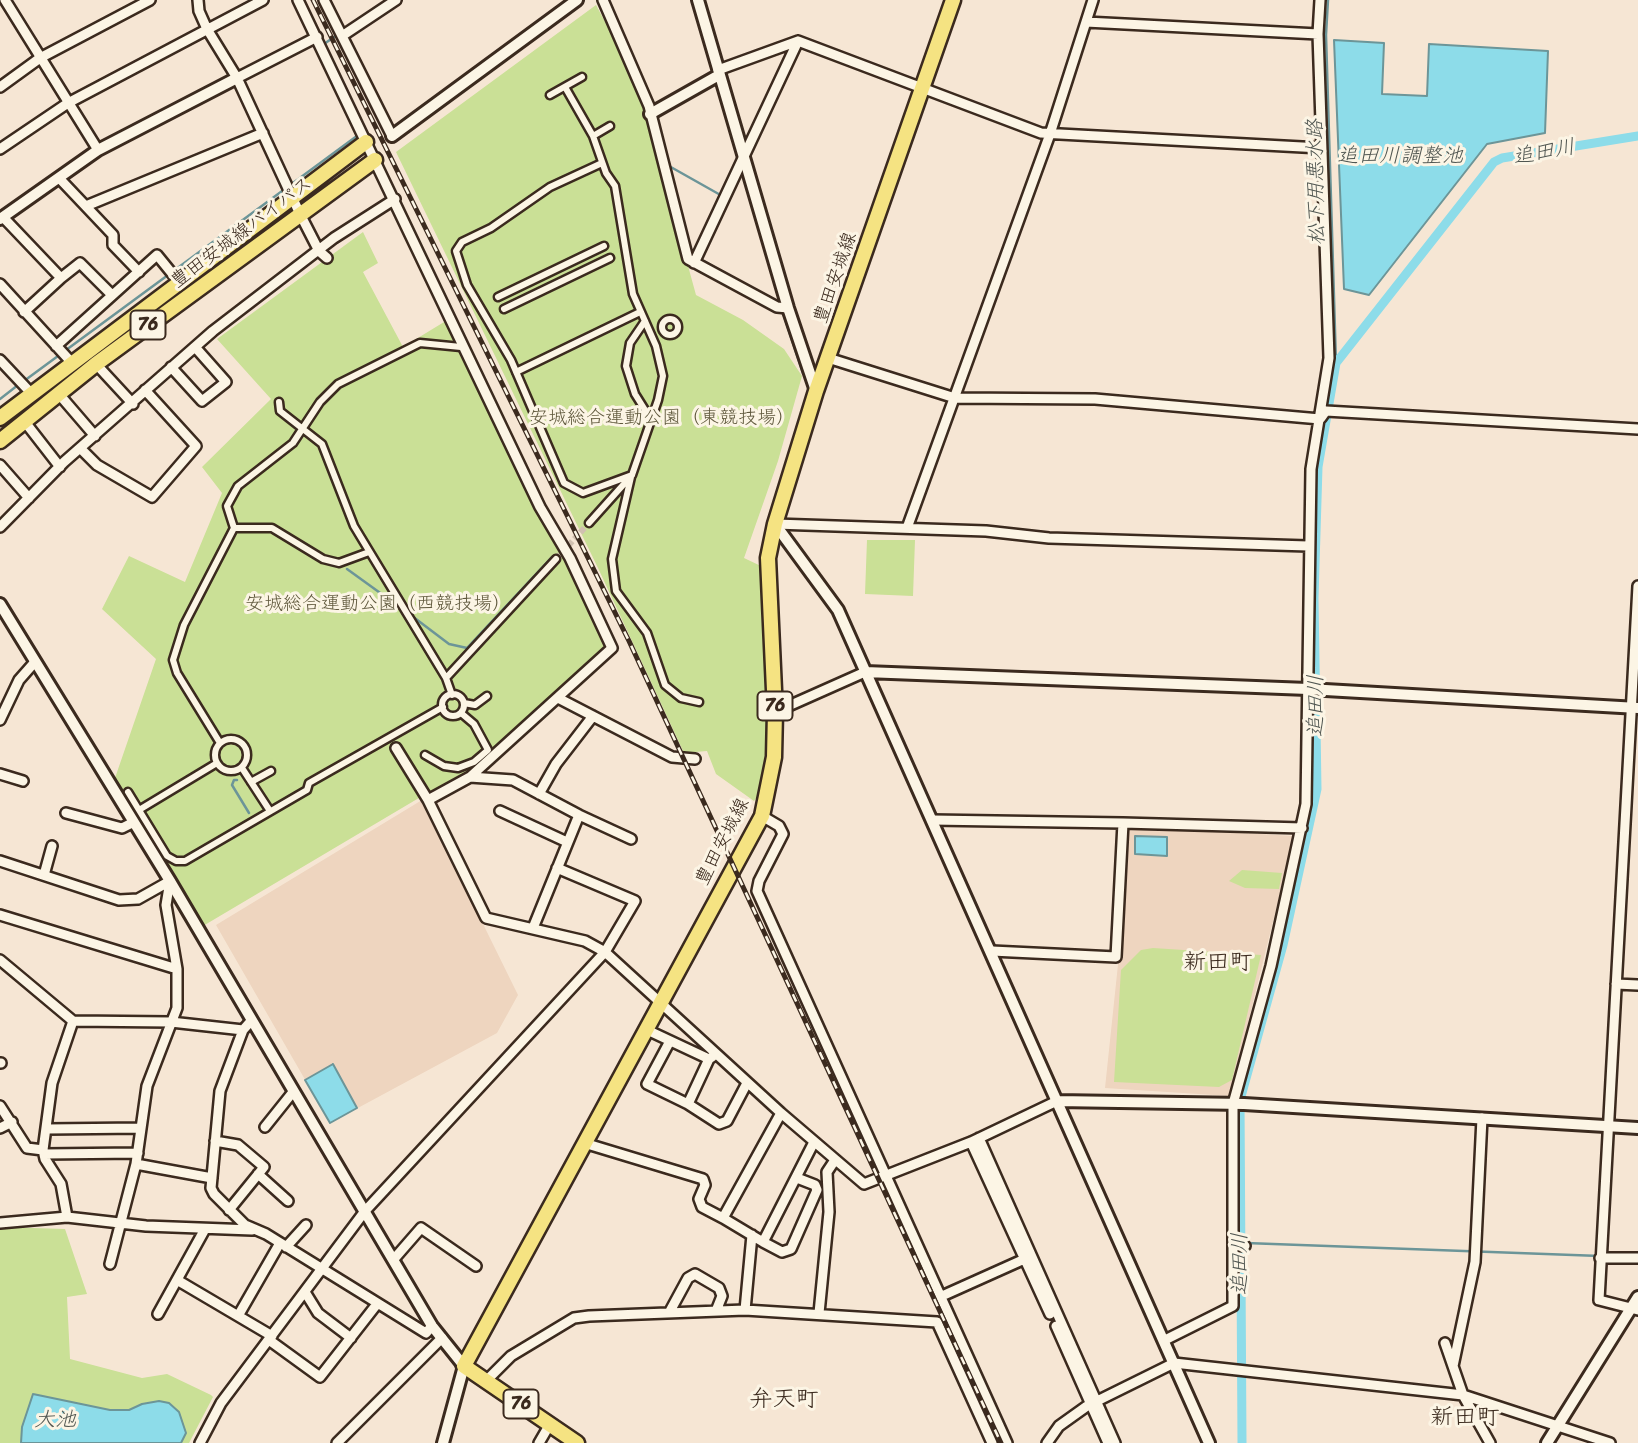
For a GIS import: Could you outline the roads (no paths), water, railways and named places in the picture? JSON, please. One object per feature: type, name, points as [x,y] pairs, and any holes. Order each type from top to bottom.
[{"type":"main road","name":"豊田安城線","points":[[464,1366],[762,816],[774,757],[775,712],[768,558],[775,524],[816,391],[953,0]]},
{"type":"main road","name":"豊田安城線バイパス","points":[[0,418],[366,142]]},
{"type":"main road","name":"豊田安城線バイパス","points":[[0,440],[96,364],[374,160]]},
{"type":"main road","name":"76","points":[[464,1366],[577,1443]]},
{"type":"street","points":[[5,0],[98,150]]},
{"type":"street","points":[[0,87],[40,58],[149,0]]},
{"type":"street","points":[[198,0],[199,11],[207,29],[237,78],[319,251],[327,258]]},
{"type":"street","points":[[0,149],[68,103],[263,0]]},
{"type":"street","points":[[298,0],[540,507],[570,558],[612,648],[470,776],[429,800]]},
{"type":"street","points":[[324,0],[392,136],[577,0]]},
{"type":"street","points":[[342,36],[396,0]]},
{"type":"street","points":[[603,0],[649,112],[688,258],[777,307],[788,308]]},
{"type":"street","points":[[698,0],[788,308],[816,391]]},
{"type":"street","points":[[907,528],[1050,134],[1093,0]]},
{"type":"street","points":[[1165,1340],[1233,1306],[1238,1245],[1238,1104],[1276,966],[1302,828],[1313,689],[1308,546],[1311,469],[1326,414],[1333,335],[1321,148],[1318,34],[1320,0]]},
{"type":"street","points":[[1086,22],[1318,34]]},
{"type":"street","points":[[61,278],[2,218],[98,150],[317,37]]},
{"type":"street","points":[[649,112],[719,73],[798,41],[1050,134],[1321,148]]},
{"type":"street","points":[[694,263],[798,41]]},
{"type":"street","points":[[550,95],[582,77]]},
{"type":"street","points":[[565,87],[593,136],[602,163],[615,186],[627,263],[640,312],[659,354],[663,376],[658,400],[632,475],[612,559],[616,591],[647,633],[668,689],[681,698],[699,702]]},
{"type":"street","points":[[593,136],[610,126]]},
{"type":"street","points":[[86,206],[263,133]]},
{"type":"street","points":[[602,163],[550,187],[491,228],[461,242],[456,251],[472,297],[516,372],[564,483],[583,492],[632,475]]},
{"type":"street","points":[[59,178],[113,235],[113,245],[139,272]]},
{"type":"street","points":[[0,527],[80,448],[133,404],[171,366],[226,326],[319,251],[394,199]]},
{"type":"street","points":[[498,298],[604,246]]},
{"type":"street","points":[[56,346],[158,255],[179,282]]},
{"type":"street","points":[[505,309],[610,258]]},
{"type":"street","points":[[24,312],[80,263],[112,295]]},
{"type":"street","points":[[0,284],[73,364]]},
{"type":"street","points":[[516,372],[640,312]]},
{"type":"street","points":[[645,321],[633,335],[626,366],[635,394],[650,418]]},
{"type":"street","points":[[220,743],[183,684],[173,660],[184,625],[234,528],[227,506],[238,486],[293,443],[320,402],[338,384],[420,343],[461,347]]},
{"type":"street","points":[[171,366],[202,401],[226,382],[195,347]]},
{"type":"street","points":[[828,358],[954,398],[1095,399],[1326,414],[1638,429]]},
{"type":"street","points":[[0,360],[31,393]]},
{"type":"street","points":[[96,364],[133,404]]},
{"type":"street","points":[[80,448],[97,465],[152,497],[196,446],[145,390]]},
{"type":"street","points":[[58,393],[94,436]]},
{"type":"street","points":[[279,402],[280,411],[322,444],[354,526],[446,678],[452,695]]},
{"type":"street","points":[[25,422],[60,467]]},
{"type":"street","points":[[0,466],[29,498]]},
{"type":"street","points":[[589,523],[632,475]]},
{"type":"street","points":[[775,524],[986,531],[1049,538],[1308,546]]},
{"type":"street","points":[[775,524],[838,610],[1209,1443]]},
{"type":"street","points":[[234,528],[272,528],[323,559],[339,563],[369,552]]},
{"type":"street","points":[[446,678],[556,559]]},
{"type":"street","points":[[1634,1309],[1599,1300],[1616,984],[1635,708],[1638,586]]},
{"type":"street","points":[[0,604],[170,881],[247,1025],[293,1092],[432,1326],[464,1366],[443,1443]]},
{"type":"street","points":[[0,720],[19,680],[34,663]]},
{"type":"street","points":[[775,712],[865,672],[1313,689],[1635,708]]},
{"type":"street","points":[[128,792],[167,856],[181,862],[307,790],[309,783],[443,707],[445,699],[452,695],[461,697],[464,703],[461,713]]},
{"type":"street","points":[[464,703],[475,705],[487,696]]},
{"type":"street","points":[[558,698],[672,757],[695,759]]},
{"type":"street","points":[[443,707],[451,716],[461,713]]},
{"type":"street","points":[[425,755],[444,766],[458,768],[474,762],[488,750],[474,724],[461,713]]},
{"type":"street","points":[[539,794],[556,764],[593,716]]},
{"type":"street","points":[[234,739],[243,744],[247,758],[242,768],[226,771],[216,763],[215,753],[220,743],[234,739]]},
{"type":"street","points":[[396,748],[429,800],[486,918],[585,941],[605,952],[660,1002],[713,1056],[864,1184],[975,1140],[1057,1101],[1238,1104],[1638,1128]]},
{"type":"street","points":[[139,810],[216,763]]},
{"type":"street","points":[[242,768],[270,811]]},
{"type":"street","points":[[251,782],[271,771]]},
{"type":"street","points":[[0,774],[23,781]]},
{"type":"street","points":[[470,776],[513,780],[631,839]]},
{"type":"street","points":[[500,811],[567,842]]},
{"type":"street","points":[[66,813],[122,828],[132,823]]},
{"type":"street","points":[[533,928],[579,815]]},
{"type":"street","points":[[762,816],[779,826],[783,834],[759,881],[757,891],[1007,1443]]},
{"type":"street","points":[[932,820],[1302,828]]},
{"type":"street","points":[[992,951],[1116,957],[1123,824]]},
{"type":"street","points":[[44,876],[52,846]]},
{"type":"street","points":[[0,861],[118,900],[138,899],[170,881]]},
{"type":"street","points":[[200,1443],[221,1403],[365,1211],[605,952],[635,901],[557,868]]},
{"type":"street","points":[[110,1264],[136,1164],[147,1086],[177,1008],[177,969],[166,905],[170,881]]},
{"type":"street","points":[[0,915],[177,969]]},
{"type":"street","points":[[0,960],[73,1021],[247,1025]]},
{"type":"street","points":[[1616,984],[1638,985]]},
{"type":"street","points":[[67,1217],[61,1184],[43,1152],[52,1083],[73,1021]]},
{"type":"street","points":[[247,1025],[220,1091],[212,1178],[214,1194],[254,1230],[426,1333],[432,1326]]},
{"type":"street","points":[[645,1029],[713,1056]]},
{"type":"street","points":[[670,1041],[647,1084],[688,1104],[719,1124],[727,1121],[747,1083]]},
{"type":"street","points":[[688,1104],[713,1056]]},
{"type":"street","points":[[265,1126],[293,1092]]},
{"type":"street","points":[[0,1106],[27,1148],[43,1152],[138,1153]]},
{"type":"street","points":[[723,1218],[781,1113]]},
{"type":"street","points":[[1453,1366],[1475,1262],[1482,1118]]},
{"type":"street","points":[[0,1128],[12,1122]]},
{"type":"street","points":[[47,1129],[141,1128]]},
{"type":"street","points":[[975,1140],[1093,1403],[1108,1443]]},
{"type":"street","points":[[215,1141],[238,1145],[264,1167],[229,1210]]},
{"type":"street","points":[[763,1242],[814,1142]]},
{"type":"street","points":[[584,1143],[703,1179],[705,1185],[699,1199],[702,1207],[782,1252],[791,1249],[817,1190],[815,1185],[797,1178]]},
{"type":"street","points":[[819,1313],[829,1212],[827,1172],[835,1160]]},
{"type":"street","points":[[136,1164],[212,1178]]},
{"type":"street","points":[[258,1174],[288,1201]]},
{"type":"street","points":[[0,1223],[67,1217],[122,1224],[254,1230]]},
{"type":"street","points":[[238,1316],[283,1245],[306,1225]]},
{"type":"street","points":[[394,1259],[421,1228],[476,1266]]},
{"type":"street","points":[[158,1314],[205,1229]]},
{"type":"street","points":[[745,1310],[752,1235]]},
{"type":"street","points":[[942,1296],[1028,1257]]},
{"type":"street","points":[[1600,1258],[1638,1258]]},
{"type":"street","points":[[669,1313],[688,1278],[695,1274],[719,1288],[722,1296],[716,1311]]},
{"type":"street","points":[[177,1280],[238,1316],[320,1377],[377,1304]]},
{"type":"street","points":[[305,1292],[318,1313],[351,1338]]},
{"type":"street","points":[[1547,1443],[1634,1309],[1638,1297]]},
{"type":"street","points":[[486,1381],[511,1356],[574,1318],[745,1310],[936,1322],[992,1443]]},
{"type":"street","points":[[337,1443],[442,1338]]},
{"type":"street","points":[[1445,1343],[1463,1395],[1490,1443]]},
{"type":"street","points":[[1047,1443],[1059,1426],[1093,1403],[1174,1363],[1463,1395],[1610,1443]]},
{"type":"street","points":[[1093,1403],[1115,1443]]},
{"type":"street","points":[[539,1443],[550,1424]]},
{"type":"water","name":"追田川調整池","points":[[1334,40],[1384,43],[1382,94],[1427,96],[1429,44],[1548,51],[1545,133],[1487,144],[1369,295],[1344,289]]},
{"type":"water","points":[[1135,836],[1167,837],[1167,856],[1135,854]]},
{"type":"water","points":[[333,1064],[357,1108],[330,1123],[305,1080]]},
{"type":"water","name":"大池","points":[[33,1394],[110,1410],[129,1410],[159,1401],[169,1403],[179,1412],[186,1433],[181,1443],[21,1443],[22,1427]]},
{"type":"waterway","name":"松下用悪水路","points":[[1328,0],[1326,35],[1336,363]]},
{"type":"waterway","points":[[326,49],[324,44],[337,35]]},
{"type":"waterway","points":[[24,381],[365,130],[350,99]]},
{"type":"waterway","name":"追田川","points":[[1242,1443],[1240,1100],[1283,945],[1317,789],[1314,598],[1318,467],[1336,363],[1494,162],[1502,158],[1638,136]]},
{"type":"waterway","points":[[669,166],[724,197]]},
{"type":"waterway","points":[[700,259],[752,288]]},
{"type":"waterway","points":[[782,310],[803,373]]},
{"type":"waterway","points":[[0,399],[18,385]]},
{"type":"waterway","points":[[412,616],[449,644],[467,648],[552,557]]},
{"type":"waterway","points":[[347,569],[401,608]]},
{"type":"waterway","points":[[237,780],[234,780],[232,785],[249,813]]},
{"type":"waterway","points":[[1246,1243],[1600,1256]]},
{"type":"tunnel","points":[[556,559],[589,523]]},
{"type":"railway","points":[[313,0],[629,641],[1001,1443]]},
{"type":"district","name":"新田町","points":[[1218,963]]},
{"type":"district","name":"弁天町","points":[[784,1400]]},
{"type":"district","name":"新田町","points":[[1465,1418]]},
{"type":"park label","name":"安城総合運動公園（東競技場）","points":[[662,418]]},
{"type":"park label","name":"安城総合運動公園（西競技場）","points":[[378,604]]}]
